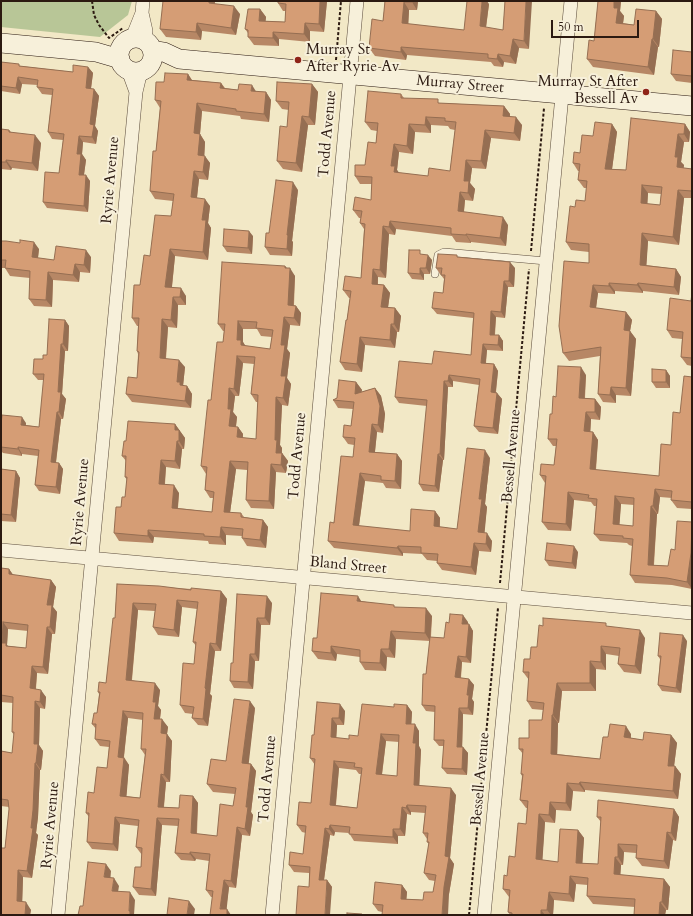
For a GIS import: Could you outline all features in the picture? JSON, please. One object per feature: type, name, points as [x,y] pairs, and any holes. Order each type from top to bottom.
[{"type":"main road","name":"Murray Street","points":[[1,43],[96,52],[135,52],[180,59],[343,68],[562,94],[692,106]]},
{"type":"street","name":"Todd Avenue","points":[[272,915],[302,578],[343,68],[357,1]]},
{"type":"street","name":"Bessell Avenue","points":[[484,915],[571,1]]},
{"type":"street","points":[[135,52],[142,7]]},
{"type":"street","name":"Ryrie Avenue","points":[[58,915],[136,92],[135,52]]},
{"type":"street","name":"Bland Street","points":[[1,550],[692,613]]},
{"type":"lane","points":[[435,274],[436,259],[441,253],[546,261]]},
{"type":"path","points":[[92,1],[94,15],[99,25],[109,38],[135,52]]},
{"type":"path","points":[[341,1],[343,68]]},
{"type":"path","points":[[469,915],[544,103]]},
{"type":"green space","points":[[1,1],[132,1],[128,15],[100,37],[1,27]]},
{"type":"building","points":[[163,1],[209,1],[209,3],[234,6],[231,28],[197,23],[196,32],[160,29]]},
{"type":"building","points":[[278,1],[320,1],[319,24],[305,23],[304,34],[273,32],[273,38],[248,37],[248,30],[245,29],[248,9],[260,9],[259,21],[285,22],[286,4],[278,3]]},
{"type":"building","points":[[385,1],[412,1],[404,2],[402,23],[464,30],[467,1],[482,1],[480,26],[503,30],[505,1],[526,1],[524,41],[513,39],[510,56],[498,54],[497,59],[488,58],[488,54],[401,47],[401,52],[369,48],[372,19],[383,21]]},
{"type":"building","points":[[598,1],[614,1],[614,8],[618,8],[616,23],[634,25],[636,9],[656,11],[648,67],[587,59],[589,40],[594,41]]},
{"type":"building","points":[[673,50],[692,52],[692,76],[671,74]]},
{"type":"building","points":[[1,62],[19,64],[19,66],[73,72],[73,65],[88,67],[86,88],[94,89],[90,124],[94,125],[92,137],[79,136],[77,154],[81,154],[79,175],[86,175],[84,206],[43,202],[45,172],[59,173],[64,134],[48,132],[53,89],[37,87],[38,80],[18,77],[16,88],[1,86]]},
{"type":"building","points":[[165,73],[188,74],[187,80],[221,83],[220,88],[238,90],[239,84],[252,85],[251,91],[266,92],[264,114],[236,111],[236,109],[197,103],[194,133],[200,134],[198,155],[205,156],[203,172],[194,171],[191,197],[205,199],[202,220],[206,220],[203,252],[170,249],[165,287],[181,288],[180,297],[173,297],[171,320],[162,319],[160,358],[179,360],[177,382],[180,382],[180,385],[187,386],[185,401],[126,394],[128,377],[137,378],[139,352],[137,351],[139,318],[132,318],[134,285],[140,285],[144,255],[150,256],[155,215],[171,216],[174,194],[150,191],[153,151],[156,151],[161,101],[155,100],[156,82],[164,82]]},
{"type":"building","points":[[277,82],[312,84],[309,117],[302,116],[296,163],[277,161],[280,126],[287,127],[289,102],[276,101]]},
{"type":"building","points":[[368,91],[401,94],[401,98],[438,99],[438,103],[504,106],[503,116],[516,117],[514,133],[485,130],[481,161],[466,160],[464,181],[469,181],[468,193],[460,192],[458,211],[503,217],[500,238],[466,234],[451,234],[451,228],[390,221],[389,227],[383,226],[380,270],[373,269],[372,284],[384,285],[381,307],[395,308],[394,324],[391,324],[390,340],[360,337],[357,364],[340,362],[351,291],[343,290],[345,276],[361,278],[365,224],[360,223],[362,211],[353,210],[355,197],[371,200],[372,177],[355,176],[355,165],[365,165],[368,142],[376,143],[378,123],[365,122]],"holes":[[[426,117],[445,118],[445,121],[456,122],[450,171],[429,168],[428,176],[394,172],[395,166],[391,166],[394,144],[407,146],[409,124],[425,125]]]},
{"type":"building","points":[[631,118],[685,124],[684,134],[678,134],[675,157],[678,157],[677,167],[692,169],[692,191],[678,190],[673,237],[642,233],[640,265],[676,269],[674,287],[638,283],[637,285],[609,283],[609,286],[593,285],[590,307],[626,312],[624,330],[630,331],[626,388],[611,387],[610,395],[598,394],[601,347],[563,353],[559,326],[564,261],[589,263],[589,244],[566,242],[570,206],[575,207],[576,200],[585,201],[587,181],[578,180],[580,164],[573,163],[574,152],[580,153],[582,135],[593,136],[595,122],[612,124],[605,169],[626,170]],"holes":[[[642,185],[662,187],[660,205],[641,203]]]},
{"type":"building","points":[[1,129],[9,130],[9,132],[35,135],[32,163],[6,160],[6,162],[1,162]]},
{"type":"building","points":[[276,180],[293,182],[287,235],[287,249],[265,247],[266,233],[269,233]]},
{"type":"building","points":[[224,229],[249,231],[248,248],[223,246]]},
{"type":"building","points":[[20,240],[34,242],[32,257],[54,260],[56,246],[86,250],[84,265],[75,264],[73,275],[48,272],[46,300],[29,299],[30,271],[5,268],[6,260],[1,260],[1,241],[20,243]]},
{"type":"building","points":[[409,250],[420,250],[420,254],[428,255],[426,268],[420,268],[420,274],[408,273]]},
{"type":"building","points":[[438,254],[510,262],[509,281],[504,281],[501,312],[491,311],[490,335],[499,335],[498,345],[483,344],[481,363],[494,364],[491,392],[497,393],[493,428],[474,426],[480,379],[449,375],[448,381],[444,381],[440,454],[438,454],[435,486],[419,484],[427,400],[395,397],[399,361],[432,364],[434,351],[471,355],[474,313],[432,308],[434,292],[443,293],[445,275],[441,275],[442,268],[436,268]]},
{"type":"building","points":[[222,262],[285,266],[285,268],[290,268],[288,305],[296,306],[294,318],[284,317],[281,345],[285,345],[281,376],[286,376],[283,398],[276,397],[275,440],[277,440],[276,453],[282,453],[281,465],[271,464],[269,501],[246,500],[248,462],[230,461],[224,512],[241,513],[241,517],[263,520],[260,540],[242,538],[243,529],[221,527],[220,537],[204,536],[204,534],[148,530],[148,536],[114,533],[116,507],[121,507],[122,497],[125,497],[127,477],[125,477],[126,456],[122,456],[124,441],[126,441],[128,421],[175,424],[175,430],[179,430],[179,441],[177,441],[175,461],[161,460],[159,484],[174,485],[172,508],[212,512],[214,492],[205,490],[207,467],[201,466],[208,400],[211,400],[217,342],[223,342],[225,324],[218,324]],"holes":[[[238,321],[257,322],[256,328],[273,330],[270,349],[241,345],[241,340],[237,340]],[[237,356],[255,357],[251,394],[258,395],[256,439],[237,437],[238,427],[229,426],[231,409],[228,409],[229,388],[234,389]]]},
{"type":"building","points":[[692,293],[692,358],[681,357],[683,332],[667,330],[670,298],[691,301]]},
{"type":"building","points":[[49,319],[65,320],[63,344],[61,344],[58,392],[61,392],[51,462],[59,463],[56,487],[35,485],[39,450],[18,447],[18,449],[1,447],[2,415],[22,417],[21,425],[39,427],[44,374],[33,374],[34,359],[43,359],[43,355],[47,355]]},
{"type":"building","points":[[558,366],[581,367],[579,398],[595,399],[595,412],[586,412],[584,431],[593,432],[590,469],[659,476],[661,444],[671,445],[673,412],[680,413],[684,376],[692,377],[692,502],[671,500],[672,491],[655,489],[653,506],[651,506],[648,565],[668,566],[671,549],[675,550],[677,521],[692,522],[691,553],[687,582],[667,578],[630,575],[633,539],[623,538],[623,536],[594,534],[597,499],[588,498],[589,495],[568,492],[566,524],[542,522],[546,476],[540,475],[541,464],[554,465],[557,439],[548,439],[553,396],[556,397]],"holes":[[[615,496],[634,498],[633,526],[613,524]]]},
{"type":"building","points":[[652,369],[666,370],[666,382],[652,382]]},
{"type":"building","points":[[339,380],[356,382],[355,394],[375,388],[380,406],[378,425],[372,424],[369,452],[397,454],[395,481],[381,480],[381,476],[360,473],[353,525],[410,531],[411,509],[435,511],[434,526],[457,529],[467,448],[485,450],[479,499],[482,499],[478,532],[487,533],[486,544],[474,543],[471,567],[437,563],[438,554],[421,553],[421,547],[398,546],[397,548],[328,541],[330,522],[334,523],[341,456],[353,457],[355,438],[343,437],[344,425],[351,426],[354,402],[333,400],[337,398]]},
{"type":"building","points":[[1,469],[16,471],[11,515],[1,514]]},
{"type":"building","points":[[547,543],[574,546],[572,563],[545,560]]},
{"type":"building","points":[[1,568],[9,569],[9,574],[51,580],[47,605],[52,605],[50,627],[47,627],[43,667],[32,666],[30,688],[41,690],[40,702],[35,701],[34,744],[38,744],[35,763],[31,828],[33,828],[27,871],[18,870],[17,901],[26,902],[25,915],[1,915],[1,848],[5,848],[9,809],[8,800],[1,799],[1,751],[12,753],[14,732],[12,732],[13,697],[1,695]],"holes":[[[3,622],[28,625],[26,648],[6,646],[6,643],[2,643]]]},
{"type":"building","points":[[117,584],[221,591],[216,644],[210,643],[203,719],[192,718],[194,707],[180,705],[183,663],[194,664],[196,642],[193,642],[198,602],[177,600],[174,630],[153,627],[156,604],[133,603],[126,680],[155,683],[153,702],[156,702],[154,719],[162,719],[161,733],[167,734],[164,775],[161,774],[158,807],[179,808],[180,795],[193,796],[191,833],[217,836],[220,804],[233,806],[236,788],[207,784],[211,759],[226,761],[234,699],[250,701],[242,763],[251,764],[246,807],[248,807],[245,829],[237,827],[231,881],[224,880],[220,909],[227,909],[227,915],[210,915],[213,891],[206,890],[210,854],[190,852],[190,854],[175,853],[179,819],[157,818],[151,889],[133,887],[135,867],[141,867],[142,848],[136,847],[139,820],[115,817],[113,844],[87,842],[89,813],[86,813],[88,792],[94,793],[97,767],[107,768],[110,741],[95,739],[96,724],[92,724],[94,713],[97,713],[100,692],[98,692],[99,682],[106,683],[113,618],[115,618]],"holes":[[[123,711],[143,713],[141,749],[146,749],[140,798],[120,796],[124,758],[118,757]]]},
{"type":"building","points":[[321,593],[358,596],[357,601],[394,605],[394,607],[426,608],[425,633],[391,631],[389,649],[381,649],[380,663],[360,662],[360,650],[331,646],[331,653],[312,651],[313,638],[317,638]]},
{"type":"building","points":[[237,594],[267,596],[265,618],[257,618],[255,654],[250,654],[248,682],[230,681],[231,663],[233,663]]},
{"type":"building","points":[[450,614],[463,615],[462,624],[469,624],[466,657],[458,656],[455,677],[469,679],[467,695],[469,695],[468,708],[459,708],[457,747],[463,747],[462,769],[442,768],[444,740],[434,740],[435,706],[422,705],[423,674],[426,674],[430,637],[444,638],[446,622],[449,623]]},
{"type":"building","points":[[543,618],[606,623],[606,626],[640,630],[635,666],[618,664],[620,648],[601,646],[601,662],[590,661],[590,683],[557,683],[552,715],[551,754],[600,759],[603,737],[608,737],[610,724],[626,726],[624,737],[643,740],[644,732],[671,735],[668,766],[675,766],[673,791],[580,782],[579,784],[567,783],[566,803],[550,802],[549,815],[539,814],[536,859],[558,862],[560,829],[578,830],[576,863],[598,864],[601,817],[597,817],[598,800],[674,809],[671,833],[667,832],[664,861],[636,858],[637,845],[618,844],[618,857],[615,857],[614,874],[664,879],[659,915],[634,915],[635,899],[587,896],[588,878],[570,876],[569,894],[549,892],[547,910],[541,910],[541,915],[512,915],[512,913],[508,912],[510,890],[503,889],[504,875],[507,876],[509,856],[515,857],[518,823],[526,824],[528,801],[520,800],[523,774],[521,774],[523,749],[519,749],[519,738],[529,738],[529,720],[542,720],[544,703],[527,701],[529,672],[523,672],[524,659],[530,659],[531,647],[537,647],[539,625],[543,626]]},
{"type":"building","points":[[660,633],[683,635],[676,688],[658,685],[661,656],[658,656]]},
{"type":"building","points":[[317,702],[340,704],[339,718],[332,718],[331,737],[349,739],[349,735],[358,736],[362,704],[394,707],[394,704],[407,705],[406,724],[415,724],[413,743],[416,743],[414,785],[451,788],[445,856],[449,857],[444,887],[442,915],[382,915],[383,905],[373,904],[375,882],[402,885],[401,899],[423,900],[424,892],[433,892],[436,875],[424,873],[429,842],[427,842],[428,833],[423,833],[426,806],[407,805],[406,808],[402,807],[400,829],[393,829],[393,837],[349,834],[350,827],[330,825],[329,829],[325,828],[319,880],[327,880],[325,915],[296,915],[298,886],[309,887],[310,867],[289,865],[290,852],[303,854],[306,826],[297,825],[299,802],[311,803],[315,759],[310,758],[312,735],[314,735]],"holes":[[[381,734],[399,735],[397,776],[376,774]],[[334,761],[355,763],[354,767],[362,768],[357,808],[330,805]]]},
{"type":"building","points":[[88,862],[106,864],[104,877],[114,878],[112,891],[130,892],[130,915],[78,915],[80,906],[83,906]]},
{"type":"building","points":[[169,898],[189,901],[187,915],[167,915]]},
{"type":"building","points":[[347,913],[362,914],[362,915],[347,915]]},
{"type":"place","name":"Murray St After Ryrie Av","points":[[298,60]]},
{"type":"place","name":"Murray St After Bessell Av","points":[[646,92]]}]
